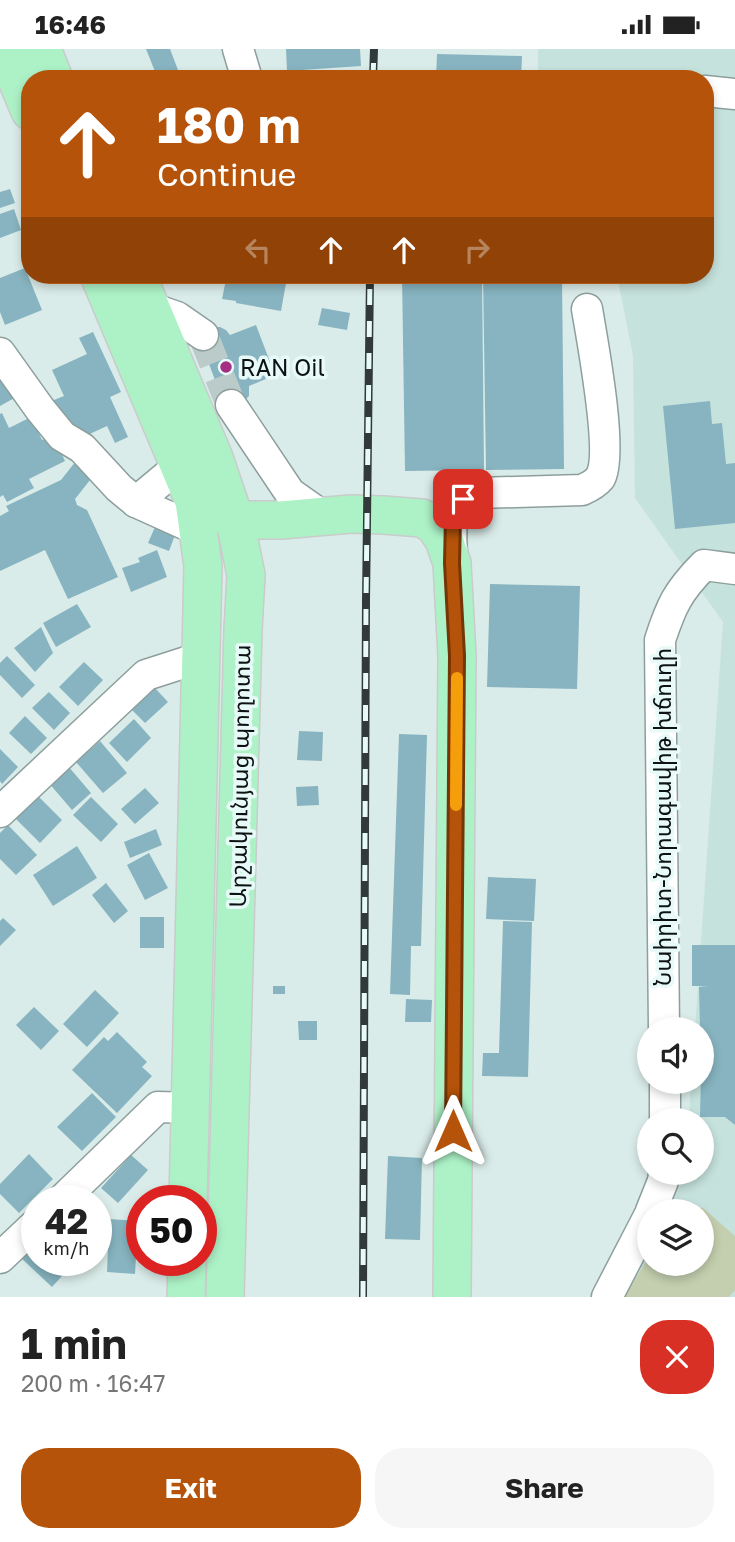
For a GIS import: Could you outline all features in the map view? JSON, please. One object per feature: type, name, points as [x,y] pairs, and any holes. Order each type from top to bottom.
[{"type":"main road","points":[[4,49],[21,90]]},
{"type":"main road","points":[[42,49],[50,70]]},
{"type":"main road","name":"Արշակունյաց պողոտա","points":[[104,284],[197,462],[235,520],[246,575],[226,1297]]},
{"type":"main road","name":"Արշակունյաց պողոտա","points":[[141,284],[151,308],[197,462],[196,516],[203,565],[189,1185]]},
{"type":"main road","points":[[197,462],[281,520]]},
{"type":"main road","points":[[196,516],[235,520],[373,514],[422,518],[434,525],[444,540],[452,563],[457,656],[452,1297]]},
{"type":"main road","points":[[246,575],[259,547],[281,520]]},
{"type":"main road","points":[[186,1297],[187,1276]]},
{"type":"street","points":[[238,49],[244,70]]},
{"type":"street","points":[[714,92],[735,94]]},
{"type":"street","points":[[151,308],[177,317],[203,335]]},
{"type":"street","points":[[452,563],[453,517],[456,507],[463,499],[478,493],[582,490],[592,486],[601,476],[604,461],[602,406],[587,309]]},
{"type":"street","points":[[0,353],[62,436],[82,449],[119,488],[136,502],[196,516]]},
{"type":"street","points":[[231,405],[290,493],[324,517]]},
{"type":"street","points":[[136,502],[197,462]]},
{"type":"street","name":"Նաիրիտ-Նորագավիթ խճուղի","points":[[664,1017],[660,640],[670,609],[686,583],[704,565],[735,569]]},
{"type":"street","points":[[0,812],[146,675],[202,657]]},
{"type":"street","points":[[78,1185],[158,1107],[191,1108]]},
{"type":"street","points":[[0,1258],[21,1238]]},
{"type":"street","points":[[607,1297],[637,1241]]},
{"type":"shaded area","points":[[538,49],[735,49],[735,1297],[623,1297],[637,1270],[637,1276],[714,1276],[714,1199],[673,1199],[680,1185],[714,1185],[714,1108],[690,1108],[690,1094],[714,1094],[714,1017],[696,1017],[723,622],[635,498],[633,356],[619,284],[714,284],[714,70],[538,70]]},
{"type":"green space","points":[[714,1218],[735,1236],[735,1290],[729,1297],[624,1297],[637,1276],[714,1276]]},
{"type":"building","points":[[146,49],[170,49],[178,70],[154,70]]},
{"type":"building","points":[[286,49],[360,49],[361,66],[287,70]]},
{"type":"building","points":[[437,54],[522,56],[521,70],[436,70]]},
{"type":"building","points":[[10,189],[15,203],[0,208],[0,192]]},
{"type":"building","points":[[14,209],[21,230],[0,238],[0,214]]},
{"type":"building","points":[[21,270],[21,284],[31,284],[42,310],[5,325],[0,312],[0,278]]},
{"type":"building","points":[[225,284],[286,284],[281,311],[222,299]]},
{"type":"building","points":[[402,284],[482,284],[484,470],[405,471]]},
{"type":"building","points":[[483,284],[562,284],[564,469],[486,470]]},
{"type":"building","points":[[322,308],[350,313],[347,330],[318,325]]},
{"type":"building","points":[[256,325],[275,375],[249,386],[249,396],[244,401],[221,396],[203,348],[213,327],[220,327],[230,335]]},
{"type":"building","points":[[93,332],[121,392],[110,397],[128,437],[115,443],[107,426],[81,438],[64,434],[49,402],[64,396],[52,370],[87,354],[79,338]]},
{"type":"building","points":[[0,363],[18,396],[0,406]]},
{"type":"building","points":[[710,401],[712,424],[722,423],[726,464],[735,463],[735,523],[675,529],[663,406]]},
{"type":"building","points":[[2,413],[9,428],[31,417],[42,440],[53,435],[65,461],[29,479],[34,488],[7,502],[3,495],[0,497]]},
{"type":"building","points":[[76,461],[94,475],[75,499],[77,505],[87,510],[118,577],[68,599],[45,550],[0,571],[0,516],[9,511],[6,506],[61,480]]},
{"type":"building","points":[[155,527],[175,535],[169,551],[148,543]]},
{"type":"building","points":[[157,550],[167,577],[131,592],[122,568],[140,562],[138,558]]},
{"type":"building","points":[[490,584],[580,586],[577,689],[487,687]]},
{"type":"building","points":[[77,604],[91,627],[56,647],[43,623]]},
{"type":"building","points":[[41,627],[53,653],[35,672],[14,648]]},
{"type":"building","points":[[7,656],[35,685],[22,698],[0,675],[0,663]]},
{"type":"building","points":[[84,662],[103,680],[78,706],[59,687]]},
{"type":"building","points":[[155,688],[168,702],[145,723],[132,710]]},
{"type":"building","points":[[49,692],[70,713],[54,730],[32,708]]},
{"type":"building","points":[[25,716],[47,738],[31,754],[9,733]]},
{"type":"building","points":[[134,719],[151,738],[127,762],[109,743]]},
{"type":"building","points":[[299,731],[323,732],[322,761],[297,760]]},
{"type":"building","points":[[399,734],[427,735],[421,946],[411,946],[410,995],[390,994]]},
{"type":"building","points":[[100,741],[127,773],[103,793],[76,762]]},
{"type":"building","points":[[0,749],[18,767],[2,784],[0,781]]},
{"type":"building","points":[[68,766],[91,793],[72,810],[48,782]]},
{"type":"building","points":[[318,786],[319,805],[297,806],[296,787]]},
{"type":"building","points":[[145,788],[159,803],[135,824],[121,809]]},
{"type":"building","points":[[36,794],[62,820],[40,843],[14,817]]},
{"type":"building","points":[[91,797],[118,824],[101,842],[73,815]]},
{"type":"building","points":[[8,825],[37,855],[16,875],[0,859],[0,833]]},
{"type":"building","points":[[156,829],[162,845],[130,858],[124,842]]},
{"type":"building","points":[[77,846],[97,878],[53,906],[33,875]]},
{"type":"building","points":[[149,853],[168,888],[145,900],[127,865]]},
{"type":"building","points":[[488,877],[536,879],[534,921],[486,919]]},
{"type":"building","points":[[106,883],[128,911],[114,923],[92,895]]},
{"type":"building","points":[[140,917],[164,917],[164,948],[140,948]]},
{"type":"building","points":[[3,918],[16,930],[0,946],[0,921]]},
{"type":"building","points":[[503,921],[532,922],[528,1077],[482,1076],[483,1053],[499,1053]]},
{"type":"building","points":[[692,945],[735,945],[735,1125],[725,1117],[714,1117],[714,1108],[700,1108],[701,1094],[714,1094],[714,1017],[700,1017],[699,987],[708,986],[692,986]]},
{"type":"building","points":[[273,986],[285,986],[285,994],[273,994]]},
{"type":"building","points":[[95,990],[119,1013],[87,1047],[63,1024]]},
{"type":"building","points":[[406,999],[432,1000],[431,1022],[405,1022]]},
{"type":"building","points":[[34,1007],[59,1031],[41,1050],[16,1025]]},
{"type":"building","points":[[298,1021],[317,1021],[317,1040],[299,1040]]},
{"type":"building","points":[[117,1032],[147,1062],[142,1067],[152,1076],[117,1113],[72,1070],[104,1037],[108,1041]]},
{"type":"building","points":[[92,1093],[116,1117],[82,1151],[57,1127]]},
{"type":"building","points":[[29,1154],[53,1179],[47,1185],[21,1185],[19,1213],[0,1194],[0,1184]]},
{"type":"building","points":[[131,1155],[148,1170],[134,1185],[126,1185],[126,1194],[118,1203],[112,1198],[112,1185],[104,1185]]},
{"type":"building","points":[[388,1156],[422,1158],[420,1240],[385,1239]]},
{"type":"building","points":[[112,1219],[126,1220],[126,1273],[112,1272]]},
{"type":"building","points":[[40,1276],[62,1276],[52,1287]]},
{"type":"tunnel","points":[[203,335],[231,405]]},
{"type":"railway","points":[[373,70],[374,49]]},
{"type":"railway","points":[[363,1297],[370,284]]},
{"type":"slow traffic","points":[[456,805],[457,678]]},
{"type":"place","name":"RAN Oil","points":[[226,367]]},
{"type":"route","points":[[453,1131],[457,656],[452,563],[453,517],[456,507],[463,499]]}]
